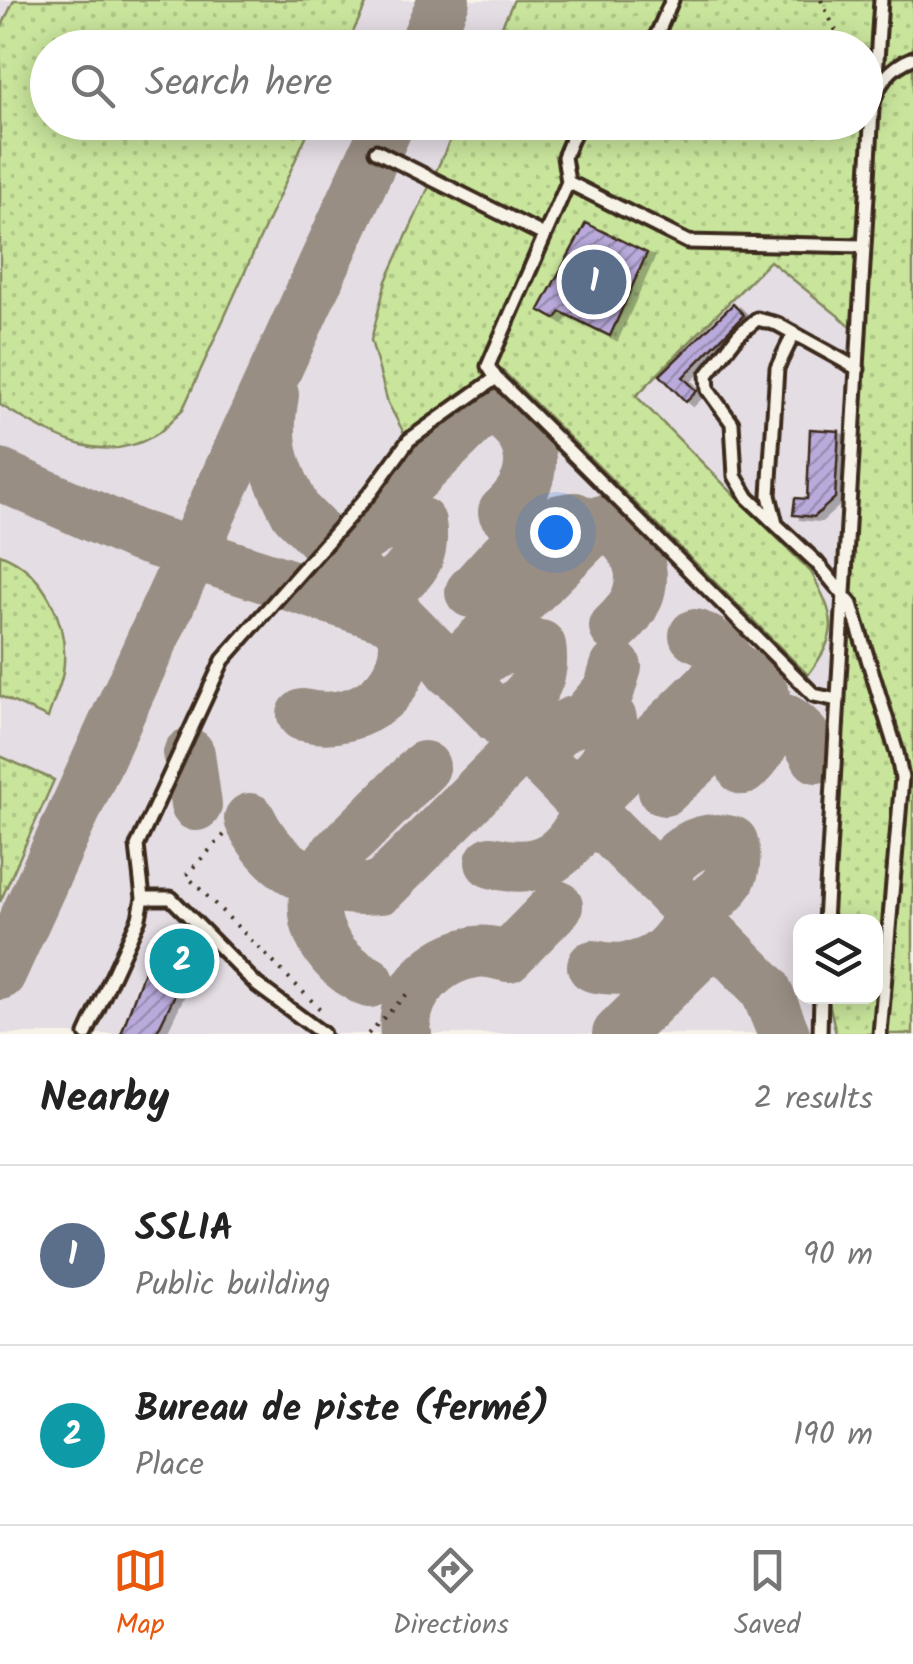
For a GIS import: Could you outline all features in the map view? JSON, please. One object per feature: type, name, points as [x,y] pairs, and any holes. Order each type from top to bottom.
[{"type":"lane","points":[[660,30],[672,0]]},
{"type":"lane","points":[[879,30],[881,0]]},
{"type":"lane","points":[[883,81],[892,70],[913,58]]},
{"type":"lane","points":[[571,140],[564,157],[568,182],[488,366],[814,694],[837,700]]},
{"type":"lane","points":[[825,914],[871,140]]},
{"type":"lane","points":[[376,150],[544,235]]},
{"type":"lane","points":[[568,182],[688,242],[863,246]]},
{"type":"lane","points":[[858,369],[794,333],[757,319],[738,335],[707,374],[708,390],[732,423],[736,476],[748,498],[851,604],[902,778],[880,1034]]},
{"type":"lane","points":[[776,524],[768,495],[777,368],[794,333]]},
{"type":"lane","points":[[86,1034],[139,918],[143,898],[138,846],[223,660],[371,492],[410,440],[496,378]]},
{"type":"lane","points":[[143,898],[171,898],[257,984],[323,1034]]},
{"type":"lane","points":[[820,1034],[821,1004]]},
{"type":"path","points":[[821,0],[835,30]]},
{"type":"path","points":[[224,835],[186,875],[332,1021]]},
{"type":"path","points":[[368,1034],[409,992]]},
{"type":"shaded area","points":[[0,0],[913,0],[913,1034],[0,1034]]},
{"type":"green space","points":[[14,0],[368,0],[354,30],[30,30],[30,140],[304,140],[183,409],[158,433],[133,445],[113,448],[74,443],[0,405],[0,30]]},
{"type":"green space","points":[[514,0],[913,0],[913,1034],[836,1034],[830,1004],[883,1004],[883,914],[832,914],[866,338],[770,261],[636,396],[811,572],[826,602],[831,625],[825,647],[808,675],[502,370],[405,435],[388,403],[371,340],[386,281],[450,140],[883,140],[883,30],[500,30]]},
{"type":"green space","points":[[0,554],[16,562],[42,586],[58,618],[63,672],[48,718],[0,696]]},
{"type":"green space","points":[[0,756],[54,780],[0,902]]},
{"type":"building","points":[[586,223],[647,253],[610,336],[561,312],[555,319],[539,310]]},
{"type":"building","points":[[733,304],[744,315],[683,377],[697,391],[686,402],[660,375]]},
{"type":"building","points":[[810,429],[839,431],[835,498],[814,517],[793,515],[795,498],[807,499]]},
{"type":"building","points":[[157,940],[181,950],[171,973],[147,963]]},
{"type":"building","points":[[181,950],[195,973],[183,978],[171,973]]},
{"type":"building","points":[[147,963],[183,978],[156,1034],[121,1034]]},
{"type":"taxiway","points":[[431,30],[444,0]]},
{"type":"taxiway","points":[[0,974],[381,140]]},
{"type":"taxiway","points":[[273,395],[273,456],[296,512],[765,988],[784,1034]]},
{"type":"taxiway","points":[[337,554],[488,405],[517,427],[529,454],[526,483],[504,512]]},
{"type":"taxiway","points":[[0,475],[135,535],[388,617],[396,623]]},
{"type":"taxiway","points":[[471,592],[529,534],[575,518]]},
{"type":"taxiway","points":[[450,671],[602,521],[628,544],[640,570],[636,599],[615,627]]},
{"type":"taxiway","points":[[357,542],[386,525],[420,523],[417,558],[406,574],[376,594]]},
{"type":"taxiway","points":[[303,715],[346,715],[381,697],[402,665],[403,621]]},
{"type":"taxiway","points":[[664,790],[719,737],[737,705],[739,688],[731,665],[713,645],[695,635]]},
{"type":"taxiway","points":[[471,676],[483,659],[500,650],[540,646],[537,681],[526,698],[498,718]]},
{"type":"taxiway","points":[[585,807],[729,666],[757,686],[769,713],[763,742],[743,769]]},
{"type":"taxiway","points":[[590,712],[609,690],[616,667]]},
{"type":"taxiway","points":[[744,716],[768,714],[788,722],[797,728],[817,757]]},
{"type":"taxiway","points":[[538,759],[551,738],[566,725],[586,719],[611,719],[612,740],[607,758],[580,785]]},
{"type":"taxiway","points":[[250,819],[273,853],[304,876],[340,887],[381,888],[524,745]]},
{"type":"taxiway","points":[[189,754],[196,805]]},
{"type":"taxiway","points":[[369,982],[340,961],[321,934],[316,919],[318,885],[332,858],[424,767]]},
{"type":"taxiway","points":[[491,862],[525,866],[552,858],[572,839],[588,810]]},
{"type":"taxiway","points":[[593,966],[640,966],[669,948],[692,916],[727,884],[734,866],[732,842],[708,841],[688,848],[659,881]]},
{"type":"taxiway","points":[[406,1034],[406,1019],[415,991],[435,969],[476,952],[508,956],[557,906]]},
{"type":"taxiway","points":[[618,1034],[700,953]]},
{"type":"place","name":"SSLIA","points":[[594,282]]},
{"type":"place","name":"Bureau de piste (fermé)","points":[[182,961]]}]
